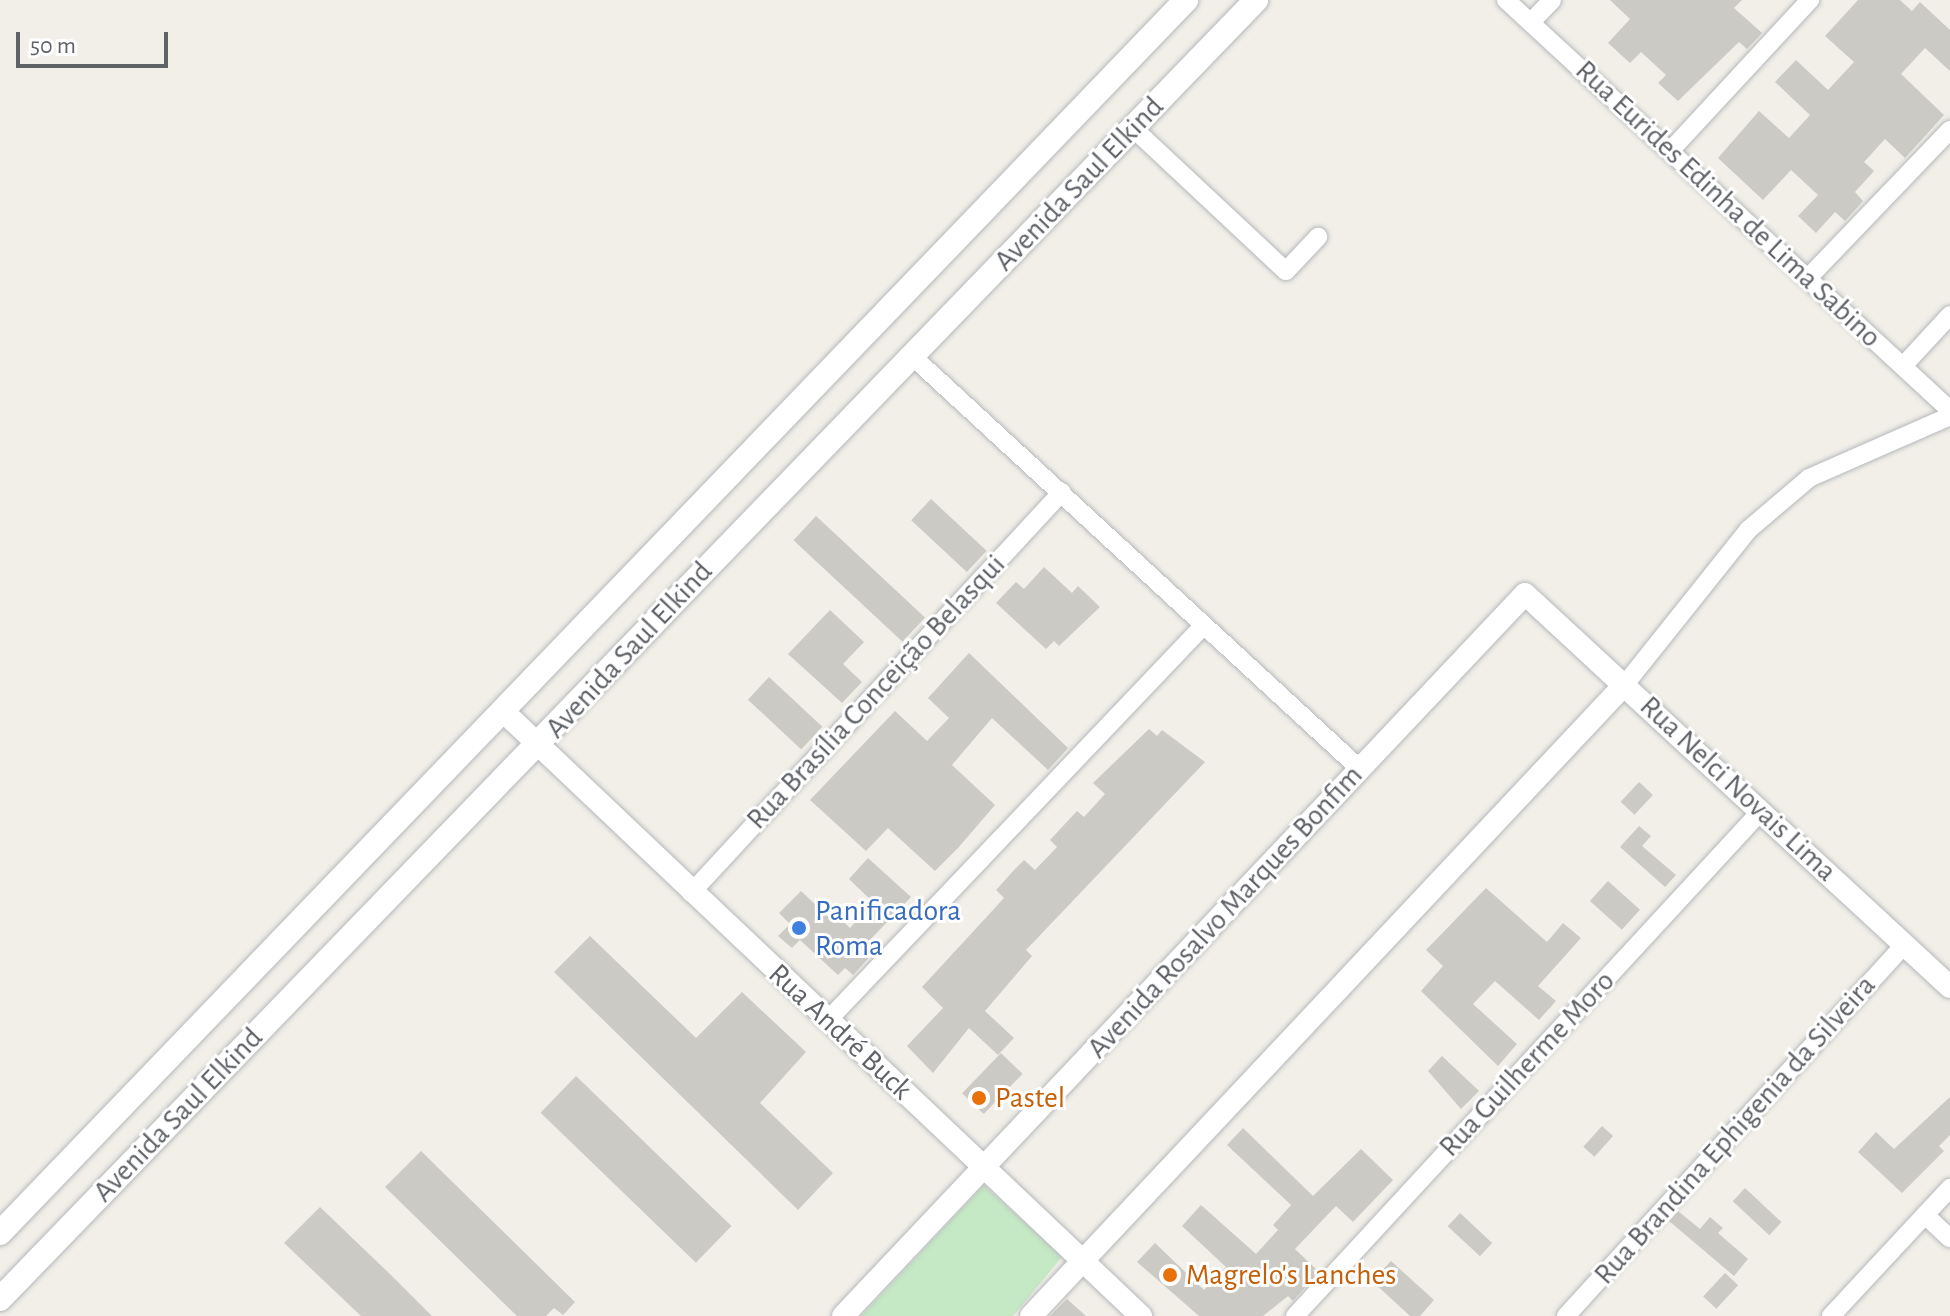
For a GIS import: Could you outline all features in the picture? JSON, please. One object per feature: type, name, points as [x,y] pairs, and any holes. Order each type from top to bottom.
[{"type":"main road","name":"Avenida Saul Elkind","points":[[0,1233],[1186,0]]},
{"type":"main road","name":"Avenida Saul Elkind","points":[[0,1299],[539,747],[911,355],[1134,129],[1256,0]]},
{"type":"street","name":"Rua Eurides Edinha de Lima Sabino","points":[[1506,0],[1950,410]]},
{"type":"street","points":[[1531,22],[1552,0]]},
{"type":"street","points":[[1671,150],[1810,0]]},
{"type":"street","points":[[1134,129],[1286,271],[1318,237]]},
{"type":"street","points":[[1808,278],[1950,130]]},
{"type":"street","points":[[1903,366],[1950,315]]},
{"type":"street","points":[[911,355],[1360,769]]},
{"type":"street","points":[[1031,1316],[1626,683],[1748,530],[1809,478],[1950,416]]},
{"type":"street","name":"Rua Brasília Conceição Belasqui","points":[[691,893],[1062,492]]},
{"type":"street","name":"Rua Nelci Novais Lima","points":[[1525,594],[1626,683],[1950,987]]},
{"type":"street","name":"Avenida Rosalvo Marques Bonfim","points":[[843,1316],[1525,594]]},
{"type":"street","points":[[828,1020],[1204,625]]},
{"type":"street","name":"Rua André Buck","points":[[504,712],[691,893],[1141,1316]]},
{"type":"street","name":"Rua Guilherme Moro","points":[[1295,1316],[1760,812]]},
{"type":"street","name":"Rua Brandina Ephigenia da Silveira","points":[[1566,1316],[1904,945]]},
{"type":"street","points":[[1831,1316],[1950,1188]]},
{"type":"street","points":[[1925,1215],[1950,1238]]},
{"type":"green space","points":[[984,1185],[1062,1257],[1013,1316],[861,1316]]},
{"type":"building","points":[[1610,0],[1742,0],[1734,8],[1762,33],[1747,49],[1739,42],[1678,101],[1658,83],[1666,75],[1641,52],[1630,63],[1608,43],[1630,19]]},
{"type":"building","points":[[1858,0],[1900,0],[1912,11],[1920,2],[1950,30],[1950,71],[1925,48],[1901,74],[1944,115],[1905,158],[1885,139],[1864,162],[1874,171],[1855,192],[1863,201],[1845,221],[1835,212],[1816,233],[1798,216],[1818,195],[1791,170],[1763,200],[1718,158],[1759,111],[1789,138],[1810,115],[1775,82],[1796,60],[1828,90],[1854,62],[1825,36]]},
{"type":"building","points":[[931,499],[987,551],[967,572],[911,520]]},
{"type":"building","points":[[816,516],[925,618],[902,642],[793,540]]},
{"type":"building","points":[[1044,567],[1072,593],[1078,586],[1100,607],[1059,646],[1054,641],[1046,649],[996,603],[1016,582],[1024,589]]},
{"type":"building","points":[[830,610],[864,642],[843,664],[862,682],[842,703],[788,654]]},
{"type":"building","points":[[969,653],[1068,748],[1048,770],[992,718],[952,765],[995,805],[958,848],[935,871],[888,828],[866,851],[810,800],[895,711],[927,741],[949,718],[928,698]]},
{"type":"building","points":[[769,677],[822,727],[801,749],[748,700]]},
{"type":"building","points":[[1149,729],[1157,736],[1162,730],[1205,762],[1026,950],[1032,956],[985,1011],[1014,1038],[998,1055],[969,1028],[933,1073],[907,1046],[943,1008],[922,987],[1004,898],[996,890],[1015,869],[1024,860],[1035,870],[1057,847],[1050,840],[1077,811],[1084,817],[1105,794],[1093,783]]},
{"type":"building","points":[[1639,782],[1653,795],[1634,815],[1621,802]]},
{"type":"building","points":[[1639,826],[1651,836],[1642,846],[1676,875],[1665,887],[1620,847]]},
{"type":"building","points":[[868,858],[911,897],[867,943],[875,951],[853,975],[845,968],[838,975],[800,940],[792,948],[778,936],[790,924],[779,913],[801,891],[835,923],[840,918],[850,928],[873,902],[849,879]]},
{"type":"building","points":[[1608,881],[1640,910],[1622,930],[1590,901]]},
{"type":"building","points":[[1486,888],[1547,942],[1563,923],[1581,938],[1538,986],[1556,1001],[1539,1020],[1495,981],[1473,1004],[1517,1044],[1498,1066],[1421,991],[1443,966],[1426,950]]},
{"type":"building","points":[[590,936],[696,1038],[742,992],[806,1052],[760,1103],[833,1173],[798,1210],[554,972]]},
{"type":"building","points":[[1001,1053],[1023,1074],[984,1114],[962,1093]]},
{"type":"building","points":[[1442,1056],[1479,1091],[1461,1109],[1428,1071]]},
{"type":"building","points":[[576,1076],[731,1226],[696,1263],[541,1113]]},
{"type":"building","points":[[1950,1097],[1950,1135],[1939,1146],[1944,1151],[1902,1193],[1858,1152],[1876,1132],[1894,1149]]},
{"type":"building","points":[[1602,1126],[1613,1136],[1594,1157],[1583,1147]]},
{"type":"building","points":[[1243,1128],[1313,1196],[1361,1149],[1393,1180],[1353,1222],[1336,1206],[1295,1249],[1319,1272],[1293,1301],[1288,1296],[1263,1316],[1199,1316],[1137,1262],[1155,1243],[1204,1290],[1226,1267],[1182,1226],[1201,1205],[1256,1254],[1278,1230],[1273,1225],[1291,1205],[1227,1145]]},
{"type":"building","points":[[421,1151],[575,1302],[563,1315],[554,1308],[546,1316],[517,1316],[385,1187]]},
{"type":"building","points":[[1745,1188],[1782,1222],[1769,1235],[1733,1201]]},
{"type":"building","points":[[320,1207],[432,1316],[361,1316],[284,1243]]},
{"type":"building","points":[[1678,1211],[1700,1229],[1710,1217],[1723,1228],[1718,1233],[1748,1259],[1734,1276],[1669,1221]]},
{"type":"building","points":[[1460,1213],[1492,1243],[1480,1256],[1448,1226]]},
{"type":"building","points":[[1391,1261],[1434,1300],[1420,1316],[1410,1316],[1372,1281]]},
{"type":"building","points":[[1725,1273],[1738,1285],[1716,1309],[1703,1296]]},
{"type":"building","points":[[1067,1299],[1086,1316],[1050,1316]]},
{"type":"place","name":"Panificadora Roma","points":[[799,928]]},
{"type":"place","name":"Pastel","points":[[979,1098]]},
{"type":"place","name":"Magrelo's Lanches","points":[[1170,1275]]}]
